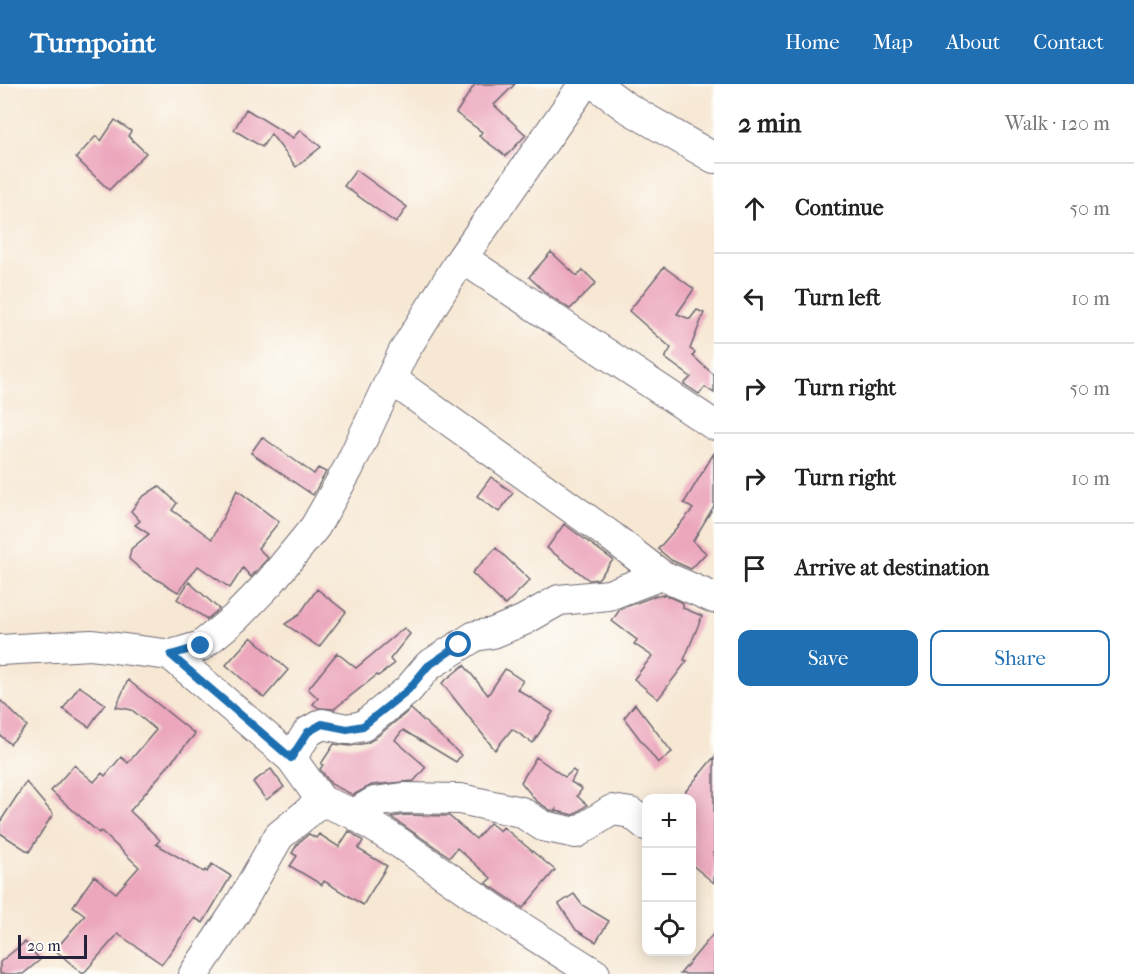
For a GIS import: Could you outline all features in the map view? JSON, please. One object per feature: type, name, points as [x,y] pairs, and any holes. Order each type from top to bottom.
[{"type":"street","points":[[0,650],[91,645],[171,655],[201,646],[235,618],[270,582],[315,527],[348,469],[403,353],[462,258],[584,84]]},
{"type":"street","points":[[595,84],[626,107],[714,158]]},
{"type":"street","points":[[462,258],[714,425]]},
{"type":"street","points":[[391,379],[612,537],[661,575],[714,598]]},
{"type":"street","points":[[291,758],[308,732],[322,724],[347,729],[363,726],[408,690],[428,666],[475,636],[493,633],[524,620],[559,600],[609,595],[661,575]]},
{"type":"street","points":[[171,655],[291,758],[322,801],[354,814],[401,844],[508,920],[595,974]]},
{"type":"street","points":[[354,814],[374,802],[403,798],[460,799],[521,812],[543,826],[576,833],[612,810],[631,813],[642,822]]},
{"type":"street","points":[[194,974],[235,913],[279,836],[322,801]]},
{"type":"building","points":[[475,84],[515,84],[494,105],[526,135],[506,156],[479,136],[482,132],[456,113]]},
{"type":"building","points":[[246,109],[293,138],[300,130],[321,147],[296,167],[271,134],[262,147],[234,130]]},
{"type":"building","points":[[115,120],[131,131],[128,136],[146,153],[109,190],[76,158],[96,136],[101,141]]},
{"type":"building","points":[[356,170],[407,207],[396,223],[344,186]]},
{"type":"building","points":[[551,252],[577,276],[583,270],[596,283],[570,309],[546,293],[529,277]]},
{"type":"building","points":[[664,267],[694,289],[677,314],[690,319],[697,310],[704,313],[690,349],[695,352],[693,356],[714,375],[714,393],[705,387],[699,394],[684,384],[691,377],[665,358],[671,348],[629,311]]},
{"type":"building","points":[[262,437],[314,474],[318,468],[326,472],[313,495],[251,453]]},
{"type":"building","points":[[714,453],[714,506],[693,541],[706,553],[691,569],[671,560],[658,549],[693,509],[684,503]]},
{"type":"building","points":[[491,477],[513,493],[499,512],[477,496]]},
{"type":"building","points":[[159,486],[177,503],[172,510],[212,539],[237,490],[279,522],[258,548],[268,558],[251,577],[243,568],[230,588],[198,566],[178,592],[144,572],[129,559],[131,549],[149,534],[135,525],[140,521],[131,511],[142,497]]},
{"type":"building","points":[[564,524],[613,560],[598,579],[589,580],[547,548]]},
{"type":"building","points":[[496,548],[530,580],[505,605],[472,573]]},
{"type":"building","points":[[189,582],[219,609],[207,619],[177,599]]},
{"type":"building","points":[[317,589],[346,612],[319,647],[285,624],[299,615]]},
{"type":"building","points":[[665,595],[683,603],[683,608],[702,616],[684,660],[687,661],[658,699],[634,679],[652,656],[634,644],[637,640],[612,621],[620,609],[655,596]]},
{"type":"building","points":[[404,628],[410,634],[390,659],[394,664],[334,709],[319,708],[313,704],[318,698],[308,689],[337,653],[356,668]]},
{"type":"building","points":[[251,637],[288,670],[264,698],[226,665]]},
{"type":"building","points":[[464,665],[488,695],[505,669],[523,681],[517,689],[553,712],[533,743],[512,729],[495,750],[442,683]]},
{"type":"building","points":[[128,680],[195,734],[130,811],[160,840],[156,844],[204,872],[205,870],[207,872],[212,864],[231,876],[203,923],[195,918],[162,964],[118,934],[83,974],[55,950],[85,915],[73,906],[94,876],[116,893],[139,867],[101,831],[99,833],[51,791],[74,765],[94,782],[102,773],[105,776],[121,757],[128,763],[156,730],[132,710],[116,707]]},
{"type":"building","points":[[79,686],[105,704],[89,727],[63,709]]},
{"type":"building","points":[[0,700],[27,726],[10,744],[0,735]]},
{"type":"building","points":[[635,704],[672,752],[658,763],[624,718]]},
{"type":"building","points":[[411,709],[461,755],[456,762],[403,730],[395,740],[426,767],[414,781],[372,785],[353,795],[331,784],[320,769],[334,744],[350,746],[367,743]]},
{"type":"building","points":[[536,757],[565,777],[573,770],[576,773],[571,782],[582,789],[577,796],[587,805],[573,815],[556,809],[555,811],[550,810],[536,801],[521,782]]},
{"type":"building","points":[[714,757],[714,883],[696,868],[696,794],[683,794]]},
{"type":"building","points":[[271,769],[284,787],[266,800],[253,782]]},
{"type":"building","points":[[26,782],[53,814],[29,852],[0,833],[0,822]]},
{"type":"building","points":[[449,816],[476,839],[490,823],[500,831],[503,827],[555,870],[523,908],[486,883],[491,878],[457,848],[450,857],[391,817]]},
{"type":"building","points":[[349,831],[363,841],[358,849],[387,866],[363,905],[324,881],[322,885],[290,866],[297,856],[292,853],[298,843],[309,834],[316,838],[319,834],[339,847]]},
{"type":"building","points":[[574,894],[582,905],[609,921],[596,942],[576,930],[559,904]]},
{"type":"building","points":[[714,933],[714,974],[680,974]]},
{"type":"building","points":[[25,942],[40,960],[23,974],[0,974],[0,962]]},
{"type":"route","points":[[201,646],[171,655],[291,758],[308,732],[322,724],[347,729],[363,726],[408,690],[428,666],[459,645]]}]
